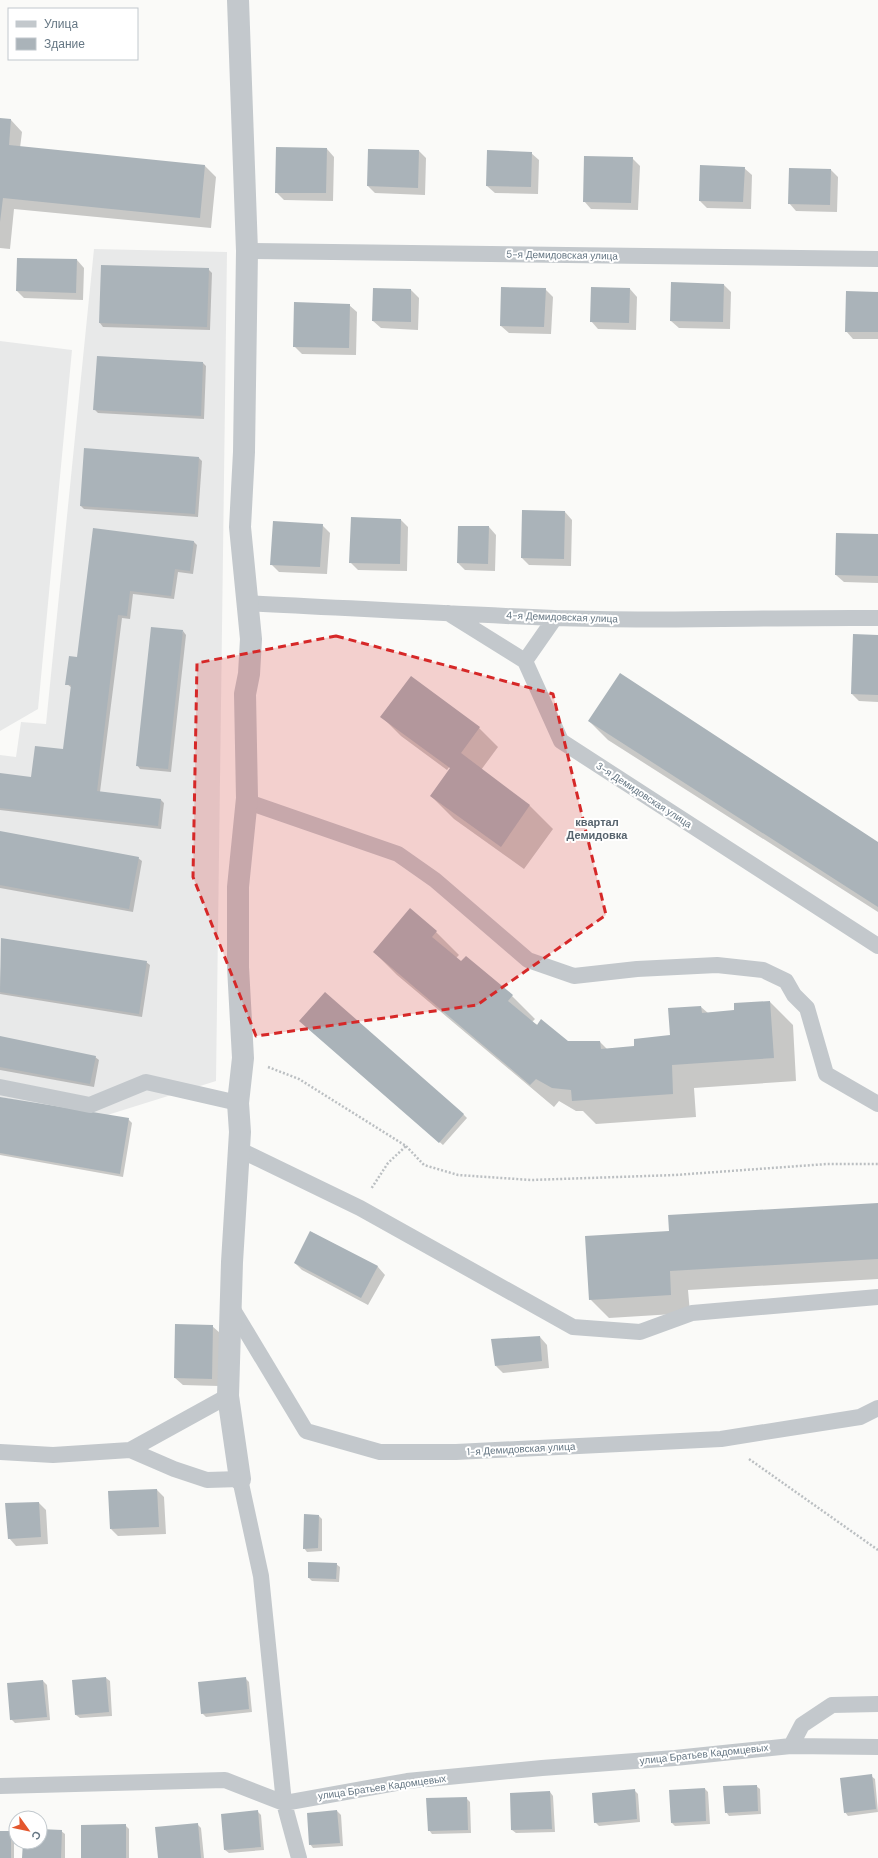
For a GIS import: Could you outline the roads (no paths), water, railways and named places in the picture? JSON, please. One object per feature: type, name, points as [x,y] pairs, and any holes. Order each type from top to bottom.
[{"type":"street","points":[[238,0],[247,251],[244,452],[240,527],[246,603],[251,639],[249,674],[245,694],[247,798],[238,887],[238,966],[243,1058],[238,1104],[240,1132],[232,1262],[232,1308],[228,1396],[240,1479]]},
{"type":"lane","name":"5-я Демидовская улица","points":[[247,251],[878,259]]},
{"type":"lane","name":"4-я Демидовская улица","points":[[246,603],[554,618],[693,620],[807,617],[878,618]]},
{"type":"lane","points":[[447,612],[525,661],[554,618]]},
{"type":"lane","name":"3-я Демидовская улица","points":[[525,661],[561,741],[878,946]]},
{"type":"lane","points":[[247,798],[254,804],[398,854],[435,880],[528,960],[574,976],[637,969],[717,965],[763,970],[786,981],[794,995],[807,1008],[826,1074],[878,1104]]},
{"type":"lane","points":[[0,1087],[90,1105],[146,1082],[238,1104]]},
{"type":"lane","points":[[238,1149],[360,1208],[573,1327],[640,1332],[692,1313],[878,1297]]},
{"type":"lane","name":"1-я Демидовская улица","points":[[232,1308],[306,1431],[380,1452],[456,1452],[720,1439],[860,1417],[878,1408]]},
{"type":"lane","points":[[0,1452],[53,1455],[130,1450],[228,1396]]},
{"type":"lane","points":[[130,1450],[174,1469],[207,1480],[240,1479],[261,1576],[284,1803],[298,1858]]},
{"type":"lane","points":[[791,1746],[802,1725],[832,1705],[878,1704]]},
{"type":"lane","name":"улица Братьев Кадомцевых","points":[[284,1803],[407,1782],[542,1768],[675,1758],[791,1746],[878,1747]]},
{"type":"lane","points":[[0,1786],[226,1780],[284,1803]]},
{"type":"district","name":"квартал Демидовка","points":[[597,828]]}]
